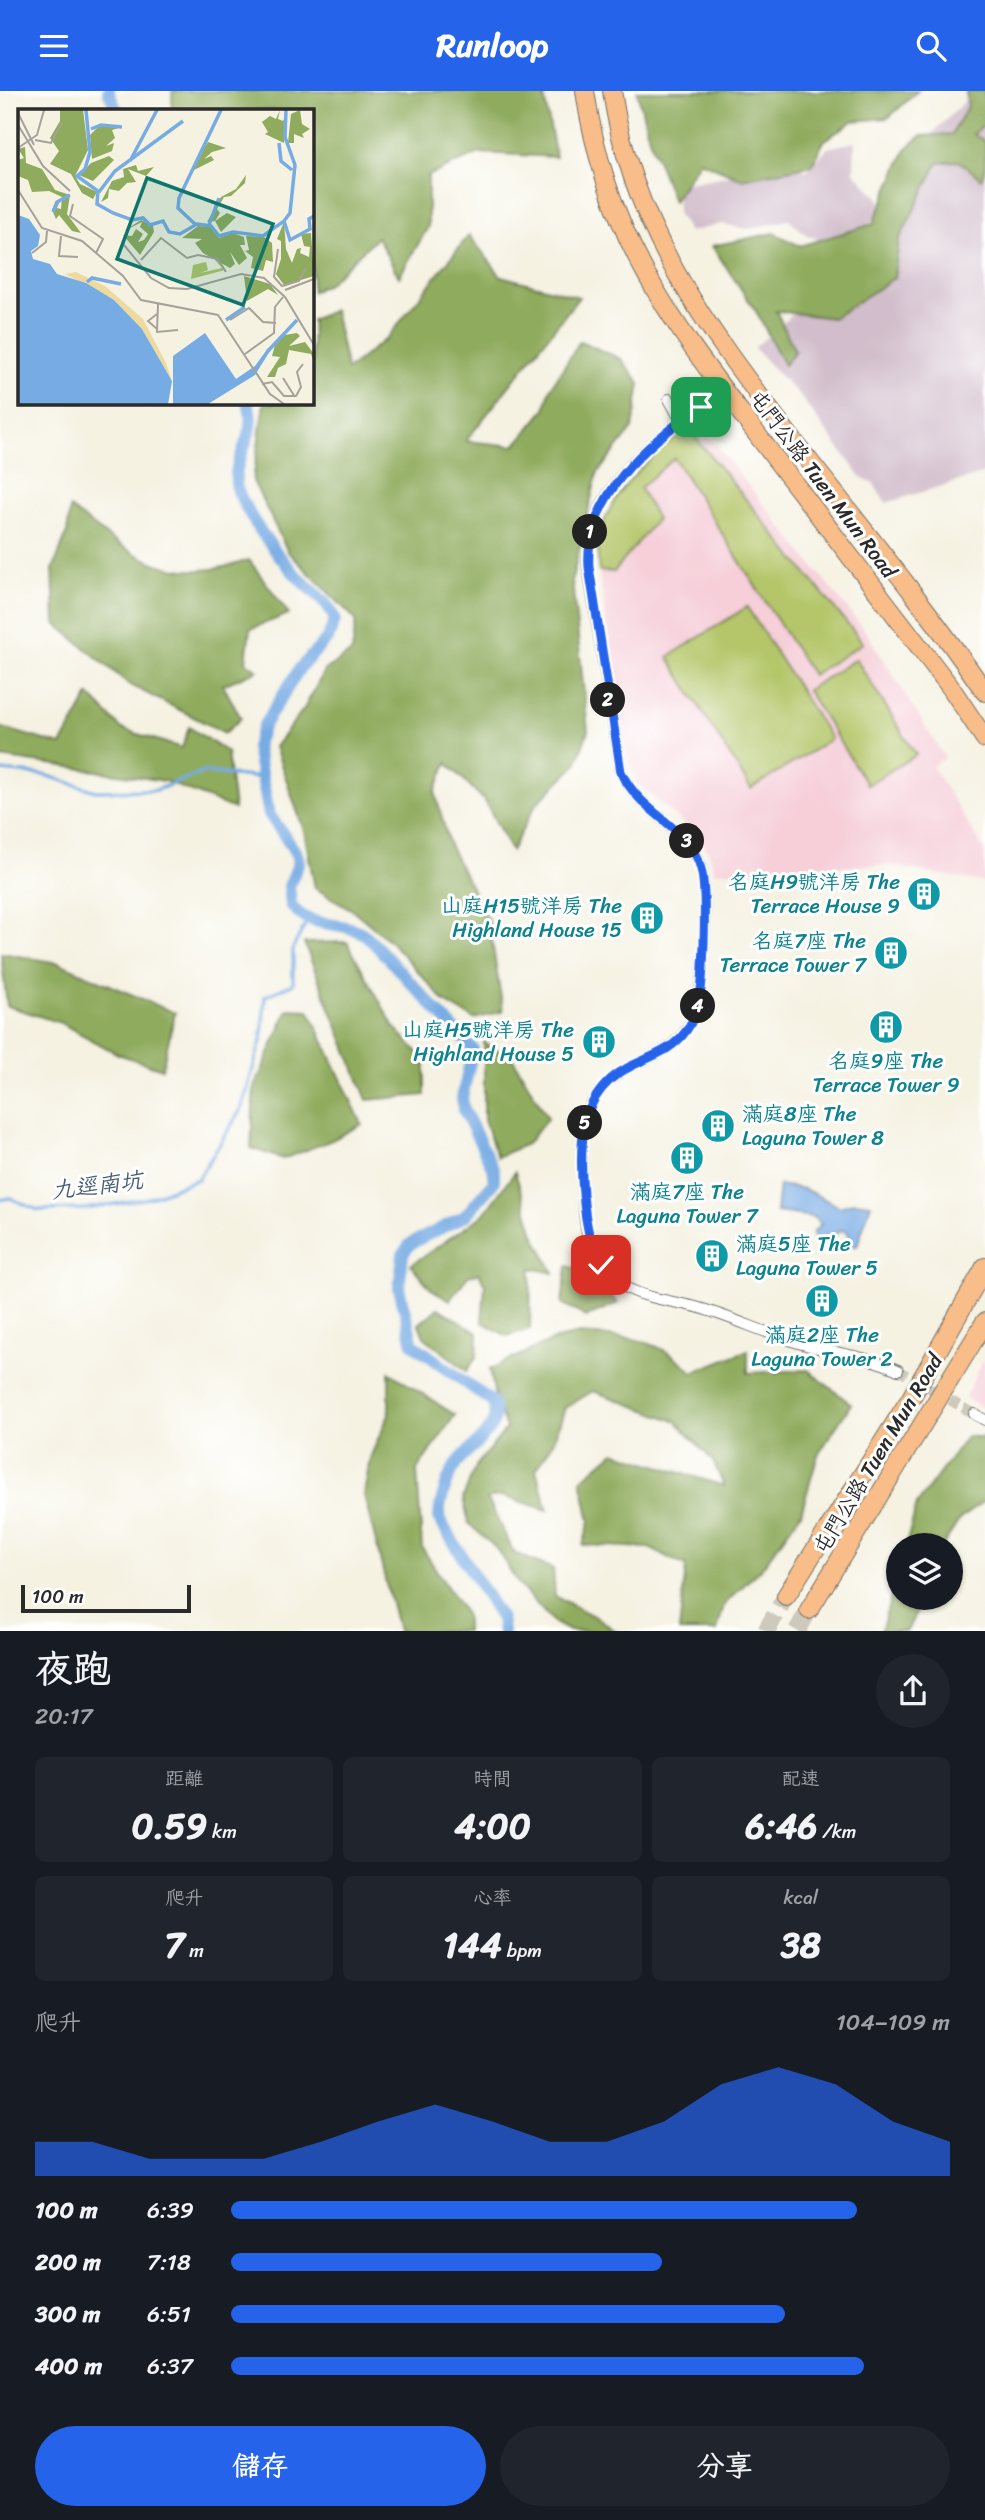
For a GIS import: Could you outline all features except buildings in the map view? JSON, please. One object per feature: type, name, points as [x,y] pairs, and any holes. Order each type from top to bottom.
[{"type":"highway","name":"屯門公路 Tuen Mun Road","points":[[585,91],[593,139],[608,191],[622,229],[649,283],[698,356],[951,688],[985,739]]},
{"type":"highway","name":"屯門公路 Tuen Mun Road","points":[[612,91],[622,145],[637,192],[657,241],[680,281],[734,363],[985,692]]},
{"type":"highway","name":"屯門公路 Tuen Mun Road","points":[[786,1597],[905,1407],[985,1268]]},
{"type":"highway","name":"屯門公路 Tuen Mun Road","points":[[809,1610],[985,1322]]},
{"type":"street","points":[[669,399],[681,421]]},
{"type":"street","points":[[701,407],[644,454],[602,502],[590,533],[588,557],[621,772],[638,800],[687,842],[702,871],[700,996],[691,1023],[677,1042],[664,1052],[613,1077],[598,1093],[588,1111],[583,1144],[588,1238],[607,1273],[633,1291],[723,1315],[789,1340],[869,1359],[898,1370]]},
{"type":"street","points":[[974,1414],[985,1420]]},
{"type":"shaded area","points":[[965,91],[985,91],[985,473],[886,503],[873,483],[861,477],[799,395],[754,348],[854,260],[901,225],[905,161],[964,102]]},
{"type":"shaded area","points":[[855,142],[854,172],[878,197],[884,209],[846,246],[808,236],[789,220],[747,229],[721,224],[689,232],[677,213],[677,185],[726,176],[742,164],[777,158],[806,171],[828,148]]},
{"type":"shaded area","points":[[696,420],[866,632],[945,758],[932,766],[985,851],[985,883],[888,865],[714,872],[709,853],[699,837],[637,783],[625,750],[598,564],[598,542],[603,520],[620,492]]},
{"type":"shaded area","points":[[985,1358],[985,1409],[964,1398]]},
{"type":"green space","points":[[172,91],[543,91],[556,157],[479,153],[428,176],[428,227],[399,277],[377,237],[329,283],[313,291],[313,109],[172,109]]},
{"type":"green space","points":[[637,91],[918,91],[888,118],[853,121],[824,141],[812,165],[742,179],[700,161],[673,201],[649,138]]},
{"type":"green space","points":[[966,91],[985,91],[985,125],[973,134],[985,141],[985,171],[981,179],[959,161],[938,163],[899,240],[894,278],[833,318],[776,311],[795,351],[784,365],[757,313],[712,246],[774,233],[800,246],[873,224],[906,149],[921,136],[952,134],[968,106]]},
{"type":"green space","points":[[469,235],[501,276],[579,297],[466,441],[515,446],[545,409],[550,389],[580,341],[621,359],[640,383],[633,428],[597,474],[572,580],[588,731],[576,765],[536,804],[511,851],[485,801],[447,763],[435,792],[450,847],[489,922],[503,1011],[474,1019],[445,1002],[393,944],[354,911],[315,888],[304,831],[275,747],[305,707],[325,670],[352,652],[356,620],[288,552],[253,481],[264,404],[313,404],[313,320],[334,310],[347,370],[388,337]]},
{"type":"green space","points":[[687,427],[863,643],[812,675],[674,458],[640,488],[657,519],[614,572],[599,571],[598,548],[602,527],[611,507],[638,472]]},
{"type":"green space","points":[[70,508],[113,540],[152,562],[173,568],[196,570],[221,568],[249,560],[289,614],[250,629],[246,662],[258,670],[223,685],[241,718],[225,733],[130,685],[55,623],[53,569],[67,533]]},
{"type":"green space","points":[[747,607],[831,739],[751,789],[668,657]]},
{"type":"green space","points":[[856,659],[916,755],[867,785],[807,690]]},
{"type":"green space","points":[[89,695],[122,729],[182,748],[189,727],[227,752],[234,809],[165,781],[0,757],[0,727],[61,745]]},
{"type":"green space","points":[[347,942],[394,1027],[425,1060],[425,1095],[367,1100],[304,943]]},
{"type":"green space","points":[[1,953],[59,963],[175,1013],[162,1069],[118,1054],[61,1023],[7,1006]]},
{"type":"green space","points":[[288,1009],[309,1010],[362,1124],[332,1140],[283,1159],[251,1148],[254,1089]]},
{"type":"green space","points":[[484,1042],[513,1059],[548,1118],[527,1144],[497,1157],[484,1120]]},
{"type":"green space","points":[[515,1172],[534,1234],[554,1273],[531,1268],[530,1329],[507,1336],[482,1322],[485,1285],[479,1273],[468,1276],[450,1300],[431,1289],[411,1265],[483,1215]]},
{"type":"green space","points":[[567,1266],[584,1271],[618,1303],[586,1317],[562,1303]]},
{"type":"green space","points":[[438,1308],[478,1333],[477,1356],[467,1371],[424,1337],[419,1324]]},
{"type":"green space","points":[[580,1334],[628,1338],[654,1345],[693,1372],[748,1350],[748,1373],[808,1370],[851,1404],[818,1455],[801,1513],[763,1566],[724,1605],[717,1631],[679,1631],[686,1566],[649,1548],[583,1545],[590,1521],[581,1480],[614,1452],[724,1486],[713,1461],[676,1421],[593,1391],[565,1408],[553,1443],[536,1470],[548,1510],[503,1496],[487,1498],[514,1553],[553,1569],[555,1596],[603,1621],[615,1631],[569,1631],[554,1623],[519,1585],[497,1549],[469,1524],[463,1498],[475,1467],[506,1429],[495,1398],[490,1369],[556,1339]]},
{"type":"green space","points":[[389,1372],[455,1415],[417,1470],[422,1548],[466,1616],[466,1631],[398,1631],[364,1495],[370,1458],[389,1414]]},
{"type":"green space","points":[[967,1436],[985,1438],[985,1500],[960,1519],[951,1533],[909,1533],[917,1504]]},
{"type":"green space","points":[[887,1610],[917,1610],[907,1631],[881,1631]]},
{"type":"water","points":[[779,1185],[804,1189],[840,1207],[855,1202],[871,1204],[857,1246],[848,1246],[848,1232],[839,1230],[824,1251],[816,1245],[813,1232],[821,1224],[813,1217],[776,1212]]},
{"type":"waterway","points":[[108,91],[117,109]]},
{"type":"waterway","points":[[248,404],[250,427],[237,470],[238,491],[248,512],[270,544],[293,572],[322,600],[335,620],[328,638],[300,668],[264,725],[256,747],[269,814],[297,854],[299,862],[289,886],[291,905],[308,919],[347,927],[367,936],[473,1049],[462,1098],[464,1110],[494,1171],[494,1182],[465,1216],[410,1244],[403,1254],[399,1288],[413,1344],[492,1402],[494,1421],[452,1471],[446,1484],[439,1519],[501,1619],[503,1631]]},
{"type":"waterway","points":[[0,771],[45,775],[96,791],[156,790],[204,772],[262,778]]},
{"type":"waterway","name":"九逕南坑","points":[[0,1200],[10,1198],[38,1210],[86,1209],[149,1198],[198,1179],[242,1108],[262,1037],[265,996],[293,984],[293,948],[307,921]]},
{"type":"tunnel","points":[[701,407],[725,388]]},
{"type":"tunnel","points":[[898,1370],[974,1414]]},
{"type":"tunnel","points":[[766,1631],[786,1596]]},
{"type":"tunnel","points":[[797,1631],[809,1610]]},
{"type":"place","name":"名庭H9號洋房 The Terrace House 9","points":[[924,894]]},
{"type":"place","name":"山庭H15號洋房 The Highland House 15","points":[[647,918]]},
{"type":"place","name":"名庭7座 The Terrace Tower 7","points":[[891,953]]},
{"type":"place","name":"名庭9座 The Terrace Tower 9","points":[[886,1027]]},
{"type":"place","name":"山庭H5號洋房 The Highland House 5","points":[[599,1042]]},
{"type":"place","name":"滿庭8座 The Laguna Tower 8","points":[[718,1126]]},
{"type":"place","name":"滿庭7座 The Laguna Tower 7","points":[[687,1158]]},
{"type":"place","name":"滿庭5座 The Laguna Tower 5","points":[[712,1256]]},
{"type":"place","name":"滿庭2座 The Laguna Tower 2","points":[[822,1301]]},
{"type":"route","points":[[601,1265],[591,1248],[586,1229],[583,1136],[588,1111],[598,1093],[619,1073],[670,1048],[685,1033],[695,1014],[701,987],[704,880],[693,849],[680,834],[638,800],[621,772],[616,755],[589,567],[590,533],[602,502],[615,485],[659,440],[701,407]]}]
